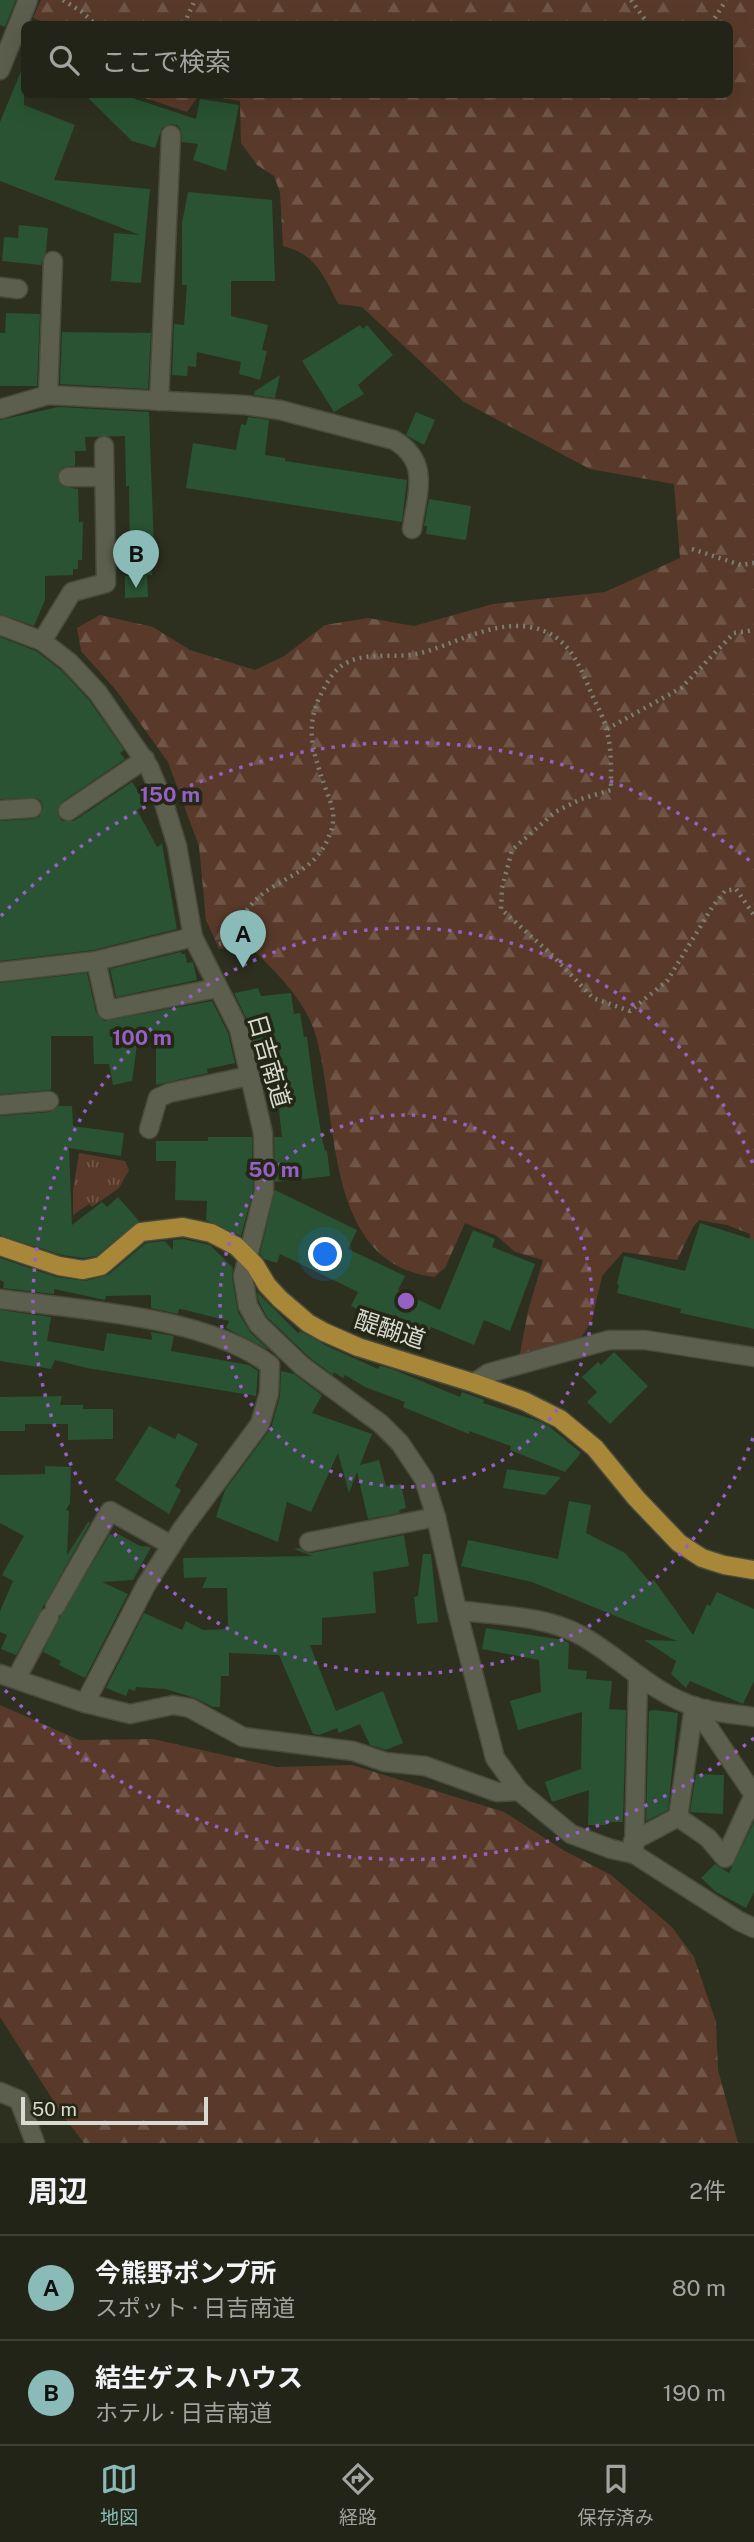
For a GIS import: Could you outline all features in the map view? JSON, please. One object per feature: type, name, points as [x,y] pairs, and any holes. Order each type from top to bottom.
[{"type":"main road","name":"醍醐道","points":[[0,1246],[59,1266],[83,1270],[100,1266],[141,1232],[183,1227],[211,1233],[247,1256],[280,1299],[300,1317],[324,1332],[358,1347],[524,1401],[560,1419],[595,1448],[636,1498],[679,1543],[702,1558],[754,1570]]},
{"type":"street","points":[[0,70],[5,43],[28,0]]},
{"type":"street","points":[[159,401],[171,135]]},
{"type":"street","points":[[48,396],[53,261]]},
{"type":"street","points":[[0,409],[48,396],[264,407],[394,440],[405,447],[419,467],[412,529]]},
{"type":"street","points":[[42,641],[72,592],[106,583],[104,446]]},
{"type":"street","points":[[68,477],[104,477]]},
{"type":"street","name":"日吉南道","points":[[0,625],[42,641],[69,662],[84,677],[145,759],[164,803],[177,846],[193,937],[239,1030],[263,1133],[264,1192],[247,1256],[244,1286],[248,1306],[258,1324],[302,1366],[381,1424],[400,1443],[424,1479],[436,1517],[495,1758],[519,1791],[571,1834],[611,1849],[634,1847],[739,1921],[754,1928]]},
{"type":"street","points":[[68,811],[145,759]]},
{"type":"street","points":[[0,810],[32,808]]},
{"type":"street","points":[[0,972],[96,961],[193,937]]},
{"type":"street","points":[[96,961],[107,1010],[217,988]]},
{"type":"street","points":[[149,1129],[158,1098],[169,1093],[249,1076]]},
{"type":"street","points":[[0,1105],[49,1101]]},
{"type":"street","points":[[0,1299],[162,1321],[213,1336],[256,1354],[270,1365],[269,1393],[260,1424],[171,1545],[146,1585],[85,1703]]},
{"type":"street","points":[[474,1383],[489,1373],[609,1340],[645,1340],[754,1357]]},
{"type":"street","points":[[171,1545],[110,1511],[52,1612],[8,1676],[85,1703],[130,1714],[173,1705],[190,1708],[243,1737],[353,1751],[385,1762],[425,1766],[497,1792],[519,1791]]},
{"type":"street","points":[[309,1542],[436,1517]]},
{"type":"street","points":[[457,1610],[533,1619],[563,1628],[582,1636],[638,1676],[700,1708],[754,1717]]},
{"type":"street","points":[[634,1847],[638,1676]]},
{"type":"street","points":[[678,1817],[708,1838],[725,1858],[754,1795],[705,1722],[700,1708]]},
{"type":"street","points":[[634,1847],[678,1817],[700,1708]]},
{"type":"street","points":[[0,2092],[19,2100],[35,2143]]},
{"type":"path","points":[[63,0],[92,21]]},
{"type":"path","points":[[185,21],[195,0]]},
{"type":"path","points":[[631,0],[646,21]]},
{"type":"path","points":[[713,21],[726,0]]},
{"type":"path","points":[[692,549],[741,565],[754,563]]},
{"type":"path","points":[[236,939],[243,917],[250,906],[310,863],[324,847],[331,830],[334,813],[311,741],[311,715],[329,678],[345,663],[366,655],[420,653],[492,629],[528,627],[556,637],[574,654],[607,729],[611,755],[611,790],[581,799],[555,813],[512,850],[502,888],[501,909],[593,998],[631,1012],[667,981],[725,891],[736,889],[754,915]]},
{"type":"path","points":[[607,729],[681,688],[734,634],[754,630]]},
{"type":"green space","points":[[41,0],[754,0],[754,1279],[748,1275],[750,1234],[727,1225],[699,1220],[677,1260],[623,1252],[602,1276],[592,1320],[576,1346],[519,1359],[528,1311],[543,1260],[515,1252],[497,1236],[465,1223],[445,1268],[434,1277],[397,1266],[371,1244],[353,1215],[342,1180],[323,1066],[310,1020],[287,985],[248,944],[219,949],[206,920],[199,846],[168,762],[116,690],[81,651],[77,628],[100,615],[153,627],[190,650],[255,670],[284,656],[325,625],[368,618],[414,626],[493,604],[605,592],[680,558],[674,484],[590,469],[464,402],[362,307],[339,304],[318,268],[304,255],[283,246],[280,192],[274,176],[257,165],[241,143],[240,101],[222,98],[733,98],[733,21],[41,21],[33,18]]},
{"type":"green space","points":[[145,98],[197,98],[187,112]]},
{"type":"green space","points":[[79,1153],[125,1161],[129,1170],[119,1188],[92,1207],[89,1204],[73,1215],[73,1190]]},
{"type":"green space","points":[[0,1705],[79,1740],[153,1739],[277,1767],[352,1765],[504,1812],[563,1850],[611,1875],[672,1927],[694,1957],[716,2022],[718,2070],[738,2143],[84,2143],[60,2111],[0,2017]]},
{"type":"building","points":[[0,0],[16,0],[5,27],[0,25]]},
{"type":"building","points":[[21,71],[21,98],[24,98],[24,105],[75,125],[54,180],[150,189],[141,283],[111,281],[114,233],[140,235],[0,181],[0,122]]},
{"type":"building","points":[[88,98],[132,98],[196,119],[200,99],[239,105],[226,171],[193,160],[198,144],[182,142],[181,130],[177,125],[171,124],[162,128],[155,148],[132,141]]},
{"type":"building","points":[[188,192],[272,200],[275,281],[231,281],[231,316],[268,325],[262,350],[267,351],[260,380],[239,374],[241,362],[197,352],[196,367],[188,366],[187,376],[172,375],[174,324],[184,325],[187,285],[182,285],[182,223]]},
{"type":"building","points":[[19,225],[48,228],[46,252],[41,265],[2,261],[4,237],[18,238]]},
{"type":"building","points":[[6,313],[40,314],[37,386],[0,386],[0,333],[5,333]]},
{"type":"building","points":[[360,325],[363,329],[367,325],[393,355],[358,385],[364,394],[334,412],[302,361]]},
{"type":"building","points":[[62,332],[151,333],[148,389],[60,384]]},
{"type":"building","points":[[280,375],[275,398],[254,395],[255,391]]},
{"type":"building","points":[[58,407],[149,412],[154,550],[151,550],[152,575],[130,575],[129,486],[126,486],[125,436],[85,437],[86,451],[75,451],[75,466],[63,467],[57,476],[62,486],[78,489],[79,522],[83,522],[82,560],[78,560],[78,569],[73,569],[73,575],[45,576],[45,600],[34,626],[0,614],[0,420]]},
{"type":"building","points":[[416,412],[435,420],[424,445],[406,435]]},
{"type":"building","points":[[248,417],[269,420],[265,455],[285,458],[285,461],[407,480],[402,522],[186,488],[193,443],[236,450],[241,424],[246,425]]},
{"type":"building","points":[[429,499],[471,506],[466,540],[426,534],[427,526],[424,526]]},
{"type":"building","points":[[147,575],[148,597],[125,598],[125,576]]},
{"type":"building","points":[[0,637],[36,651],[61,670],[89,700],[124,750],[120,753],[125,759],[62,802],[57,812],[62,821],[74,821],[132,782],[146,804],[137,810],[157,847],[162,844],[177,929],[94,950],[0,961],[0,821],[33,819],[39,817],[43,808],[41,801],[36,798],[0,799]]},
{"type":"building","points":[[181,952],[185,954],[187,963],[193,962],[197,980],[116,997],[110,969]]},
{"type":"building","points":[[87,973],[96,1012],[104,1021],[212,1001],[228,1033],[235,1063],[207,1069],[208,1073],[156,1085],[156,1039],[138,1038],[132,1081],[113,1085],[109,1064],[94,1064],[93,1036],[51,1036],[51,1090],[0,1094],[0,983]]},
{"type":"building","points":[[258,988],[261,996],[291,993],[294,1014],[300,1013],[304,1037],[307,1037],[330,1176],[275,1182],[274,1137],[282,1137],[276,1082],[271,1083],[268,1058],[257,1058],[249,1024],[234,993]]},
{"type":"building","points":[[59,1106],[72,1106],[73,1126],[124,1133],[121,1156],[69,1148],[72,1225],[102,1202],[107,1207],[118,1197],[139,1221],[96,1256],[83,1258],[62,1255],[0,1235],[0,1116],[50,1112]]},
{"type":"building","points":[[208,1137],[252,1137],[253,1191],[241,1236],[206,1220],[207,1201],[175,1200],[176,1161],[156,1161],[156,1141],[208,1141]]},
{"type":"building","points":[[275,1190],[357,1230],[348,1249],[405,1276],[398,1290],[440,1310],[473,1230],[495,1239],[492,1247],[535,1264],[510,1331],[484,1320],[474,1345],[431,1327],[427,1336],[385,1316],[382,1322],[351,1306],[358,1292],[280,1254],[277,1263],[264,1259],[260,1254]]},
{"type":"building","points":[[700,1223],[754,1240],[754,1329],[680,1313],[681,1309],[617,1293],[624,1256],[685,1271]]},
{"type":"building","points":[[183,1239],[210,1245],[233,1268],[232,1278],[238,1312],[250,1332],[269,1350],[226,1328],[229,1321],[181,1309],[178,1314],[151,1308],[151,1295],[106,1296],[105,1300],[54,1289],[54,1294],[3,1288],[4,1282],[0,1280],[0,1258],[56,1277],[85,1281],[108,1275],[146,1243],[165,1241],[173,1250],[173,1240]]},
{"type":"building","points":[[257,1292],[298,1333],[300,1331],[378,1369],[380,1366],[392,1369],[460,1397],[462,1392],[484,1400],[483,1403],[541,1422],[581,1453],[565,1472],[510,1450],[511,1446],[469,1431],[469,1434],[403,1407],[405,1402],[365,1387],[345,1375],[343,1378],[334,1372],[333,1375],[309,1357],[267,1317]]},
{"type":"building","points":[[0,1310],[51,1317],[47,1341],[104,1351],[107,1333],[152,1340],[151,1332],[174,1336],[171,1351],[249,1365],[258,1371],[256,1396],[87,1368],[55,1360],[51,1369],[0,1361]]},
{"type":"building","points":[[614,1352],[648,1386],[610,1424],[587,1402],[597,1392],[582,1377],[598,1362],[601,1365]]},
{"type":"building","points":[[281,1371],[294,1374],[322,1395],[312,1413],[372,1434],[360,1465],[379,1460],[386,1486],[401,1484],[406,1508],[399,1510],[400,1513],[368,1519],[357,1472],[349,1493],[338,1453],[311,1512],[287,1502],[278,1542],[216,1517],[225,1490],[271,1428],[280,1396]]},
{"type":"building","points":[[62,1396],[60,1405],[83,1405],[83,1409],[113,1409],[113,1439],[68,1440],[68,1424],[25,1424],[25,1431],[0,1431],[0,1397]]},
{"type":"building","points":[[149,1426],[175,1439],[178,1433],[198,1444],[175,1486],[181,1490],[169,1514],[115,1480]]},
{"type":"building","points":[[45,1466],[71,1467],[70,1503],[66,1510],[69,1511],[67,1555],[88,1522],[90,1523],[16,1655],[1,1649],[7,1635],[0,1632],[0,1611],[13,1581],[2,1575],[24,1536],[0,1523],[0,1475],[45,1474]]},
{"type":"building","points":[[507,1469],[561,1477],[545,1495],[503,1488]]},
{"type":"building","points":[[569,1501],[591,1505],[586,1533],[625,1553],[650,1582],[654,1580],[693,1635],[707,1604],[710,1606],[717,1592],[754,1609],[754,1681],[743,1704],[690,1681],[686,1688],[671,1674],[676,1661],[644,1640],[677,1641],[532,1582],[461,1566],[468,1540],[558,1559]]},
{"type":"building","points":[[110,1534],[117,1537],[118,1534],[140,1546],[151,1547],[133,1580],[102,1582],[128,1594],[85,1678],[59,1665],[61,1661],[43,1652],[60,1617]]},
{"type":"building","points":[[404,1535],[409,1566],[373,1572],[376,1613],[322,1618],[322,1645],[310,1645],[336,1711],[383,1691],[403,1743],[386,1750],[370,1745],[360,1724],[339,1733],[337,1728],[319,1735],[313,1734],[279,1655],[229,1653],[229,1676],[221,1676],[220,1707],[213,1707],[195,1698],[165,1689],[136,1687],[135,1691],[129,1689],[126,1696],[106,1688],[144,1613],[182,1630],[186,1621],[203,1630],[228,1629],[227,1588],[202,1588],[207,1577],[184,1578],[183,1558],[312,1556],[294,1549],[299,1548],[311,1553]]},
{"type":"building","points":[[423,1554],[431,1554],[438,1622],[417,1624],[414,1597],[418,1596]]},
{"type":"building","points":[[486,1628],[563,1640],[569,1643],[568,1669],[587,1671],[586,1679],[612,1681],[609,1709],[626,1710],[623,1822],[588,1825],[589,1790],[552,1802],[545,1782],[581,1769],[582,1712],[518,1730],[510,1701],[541,1692],[539,1660],[482,1649]]},
{"type":"building","points":[[649,1711],[678,1713],[668,1810],[646,1821]]},
{"type":"building","points":[[696,1774],[724,1775],[723,1814],[690,1812]]},
{"type":"building","points":[[754,1822],[754,1892],[746,1908],[716,1892],[701,1878],[715,1864],[729,1873]]},
{"type":"place","name":"結生ゲストハウス","points":[[136,588]]},
{"type":"place","name":"今熊野ポンプ所","points":[[243,968]]}]
